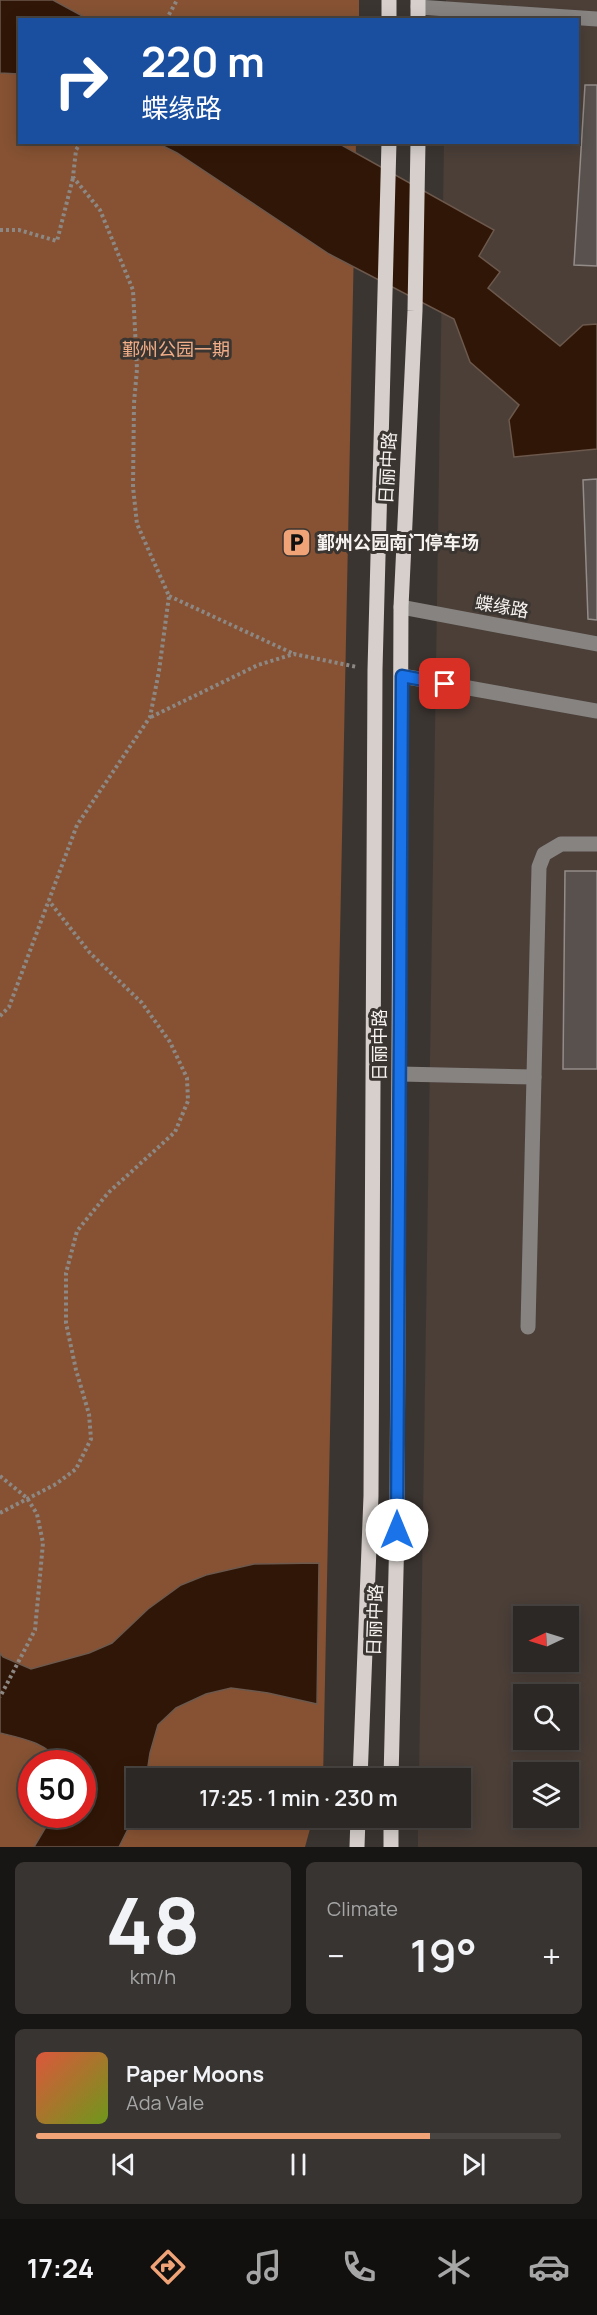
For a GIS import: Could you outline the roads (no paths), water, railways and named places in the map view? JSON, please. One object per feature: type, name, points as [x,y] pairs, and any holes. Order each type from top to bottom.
[{"type":"main road","points":[[389,0],[389,18]]},
{"type":"main road","name":"日丽中路","points":[[360,1768],[371,1484],[375,670],[389,144]]},
{"type":"main road","name":"日丽中路","points":[[391,1768],[397,1530],[402,676],[400,607],[415,311],[418,144]]},
{"type":"main road","points":[[357,1847],[358,1828]]},
{"type":"main road","points":[[391,1828],[391,1847]]},
{"type":"street","points":[[418,9],[597,19]]},
{"type":"street","name":"蝶缘路","points":[[400,607],[597,644]]},
{"type":"street","points":[[402,676],[597,711]]},
{"type":"street","points":[[528,1327],[539,867],[544,854],[561,844],[597,844]]},
{"type":"street","points":[[400,1074],[534,1077]]},
{"type":"place","name":"鄞州公园南门停车场","points":[[296,543]]},
{"type":"park label","name":"鄞州公园一期","points":[[176,350]]}]
